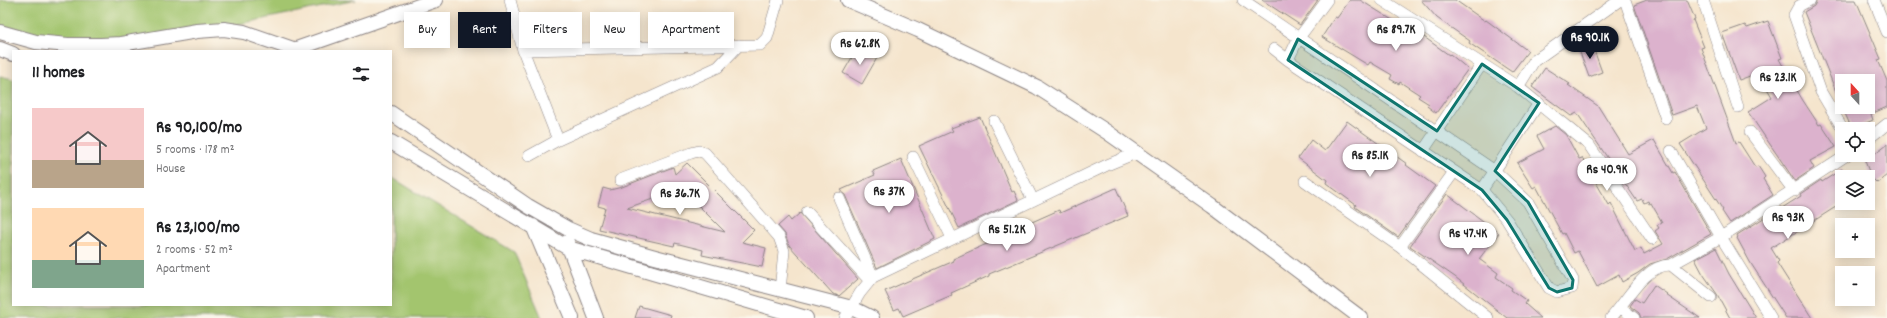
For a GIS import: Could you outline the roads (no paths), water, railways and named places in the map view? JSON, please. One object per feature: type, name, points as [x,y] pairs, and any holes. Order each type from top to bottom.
[{"type":"street","points":[[0,32],[36,42],[68,45],[100,45],[121,44],[197,31],[224,29],[244,32],[298,50],[436,0]]},
{"type":"street","points":[[510,0],[523,50],[558,140]]},
{"type":"street","points":[[523,50],[760,45],[767,38],[778,0]]},
{"type":"street","points":[[848,0],[918,30],[1037,87],[1107,132],[1212,206],[1361,318]]},
{"type":"street","points":[[1243,0],[1298,39],[1495,171],[1528,202],[1573,280],[1572,288],[1557,292],[1549,288],[1508,220],[1482,190],[1288,60],[1274,49]]},
{"type":"street","points":[[1288,60],[1298,39],[1327,0]]},
{"type":"street","points":[[1382,0],[1518,87],[1589,145],[1652,240]]},
{"type":"street","points":[[1518,87],[1534,61],[1607,5],[1620,0]]},
{"type":"street","points":[[1625,0],[1666,119]]},
{"type":"street","points":[[1703,0],[1738,107]]},
{"type":"street","points":[[1810,0],[1799,6],[1794,15],[1821,92],[1839,122]]},
{"type":"street","points":[[1874,0],[1887,32]]},
{"type":"street","points":[[529,156],[558,140],[718,67],[738,45]]},
{"type":"street","points":[[0,49],[12,54]]},
{"type":"street","points":[[1423,151],[1482,64]]},
{"type":"street","points":[[1482,190],[1539,103]]},
{"type":"street","points":[[392,114],[528,206],[591,239],[780,290],[849,313],[872,318]]},
{"type":"street","points":[[994,121],[1033,200]]},
{"type":"street","points":[[1875,133],[1887,124]]},
{"type":"street","points":[[1750,132],[1794,191]]},
{"type":"street","points":[[392,143],[568,248],[802,318]]},
{"type":"street","points":[[620,180],[691,153],[699,151],[705,153],[779,237],[784,252],[780,290]]},
{"type":"street","points":[[1671,151],[1721,237],[1771,318]]},
{"type":"street","points":[[849,313],[860,293],[871,279],[952,238],[1107,165],[1136,153]]},
{"type":"street","points":[[913,157],[952,238]]},
{"type":"street","points":[[1611,318],[1621,308],[1634,287],[1652,271],[1666,265],[1671,265],[1721,237],[1837,162]]},
{"type":"street","points":[[1400,246],[1454,172]]},
{"type":"street","points":[[1305,181],[1400,246],[1488,318]]},
{"type":"street","points":[[840,198],[871,279]]},
{"type":"street","points":[[528,206],[533,227],[572,318]]},
{"type":"street","points":[[807,212],[871,279]]},
{"type":"street","points":[[564,226],[568,248],[596,318]]},
{"type":"street","points":[[1671,265],[1711,297]]},
{"type":"street","points":[[1621,308],[1634,318]]}]
